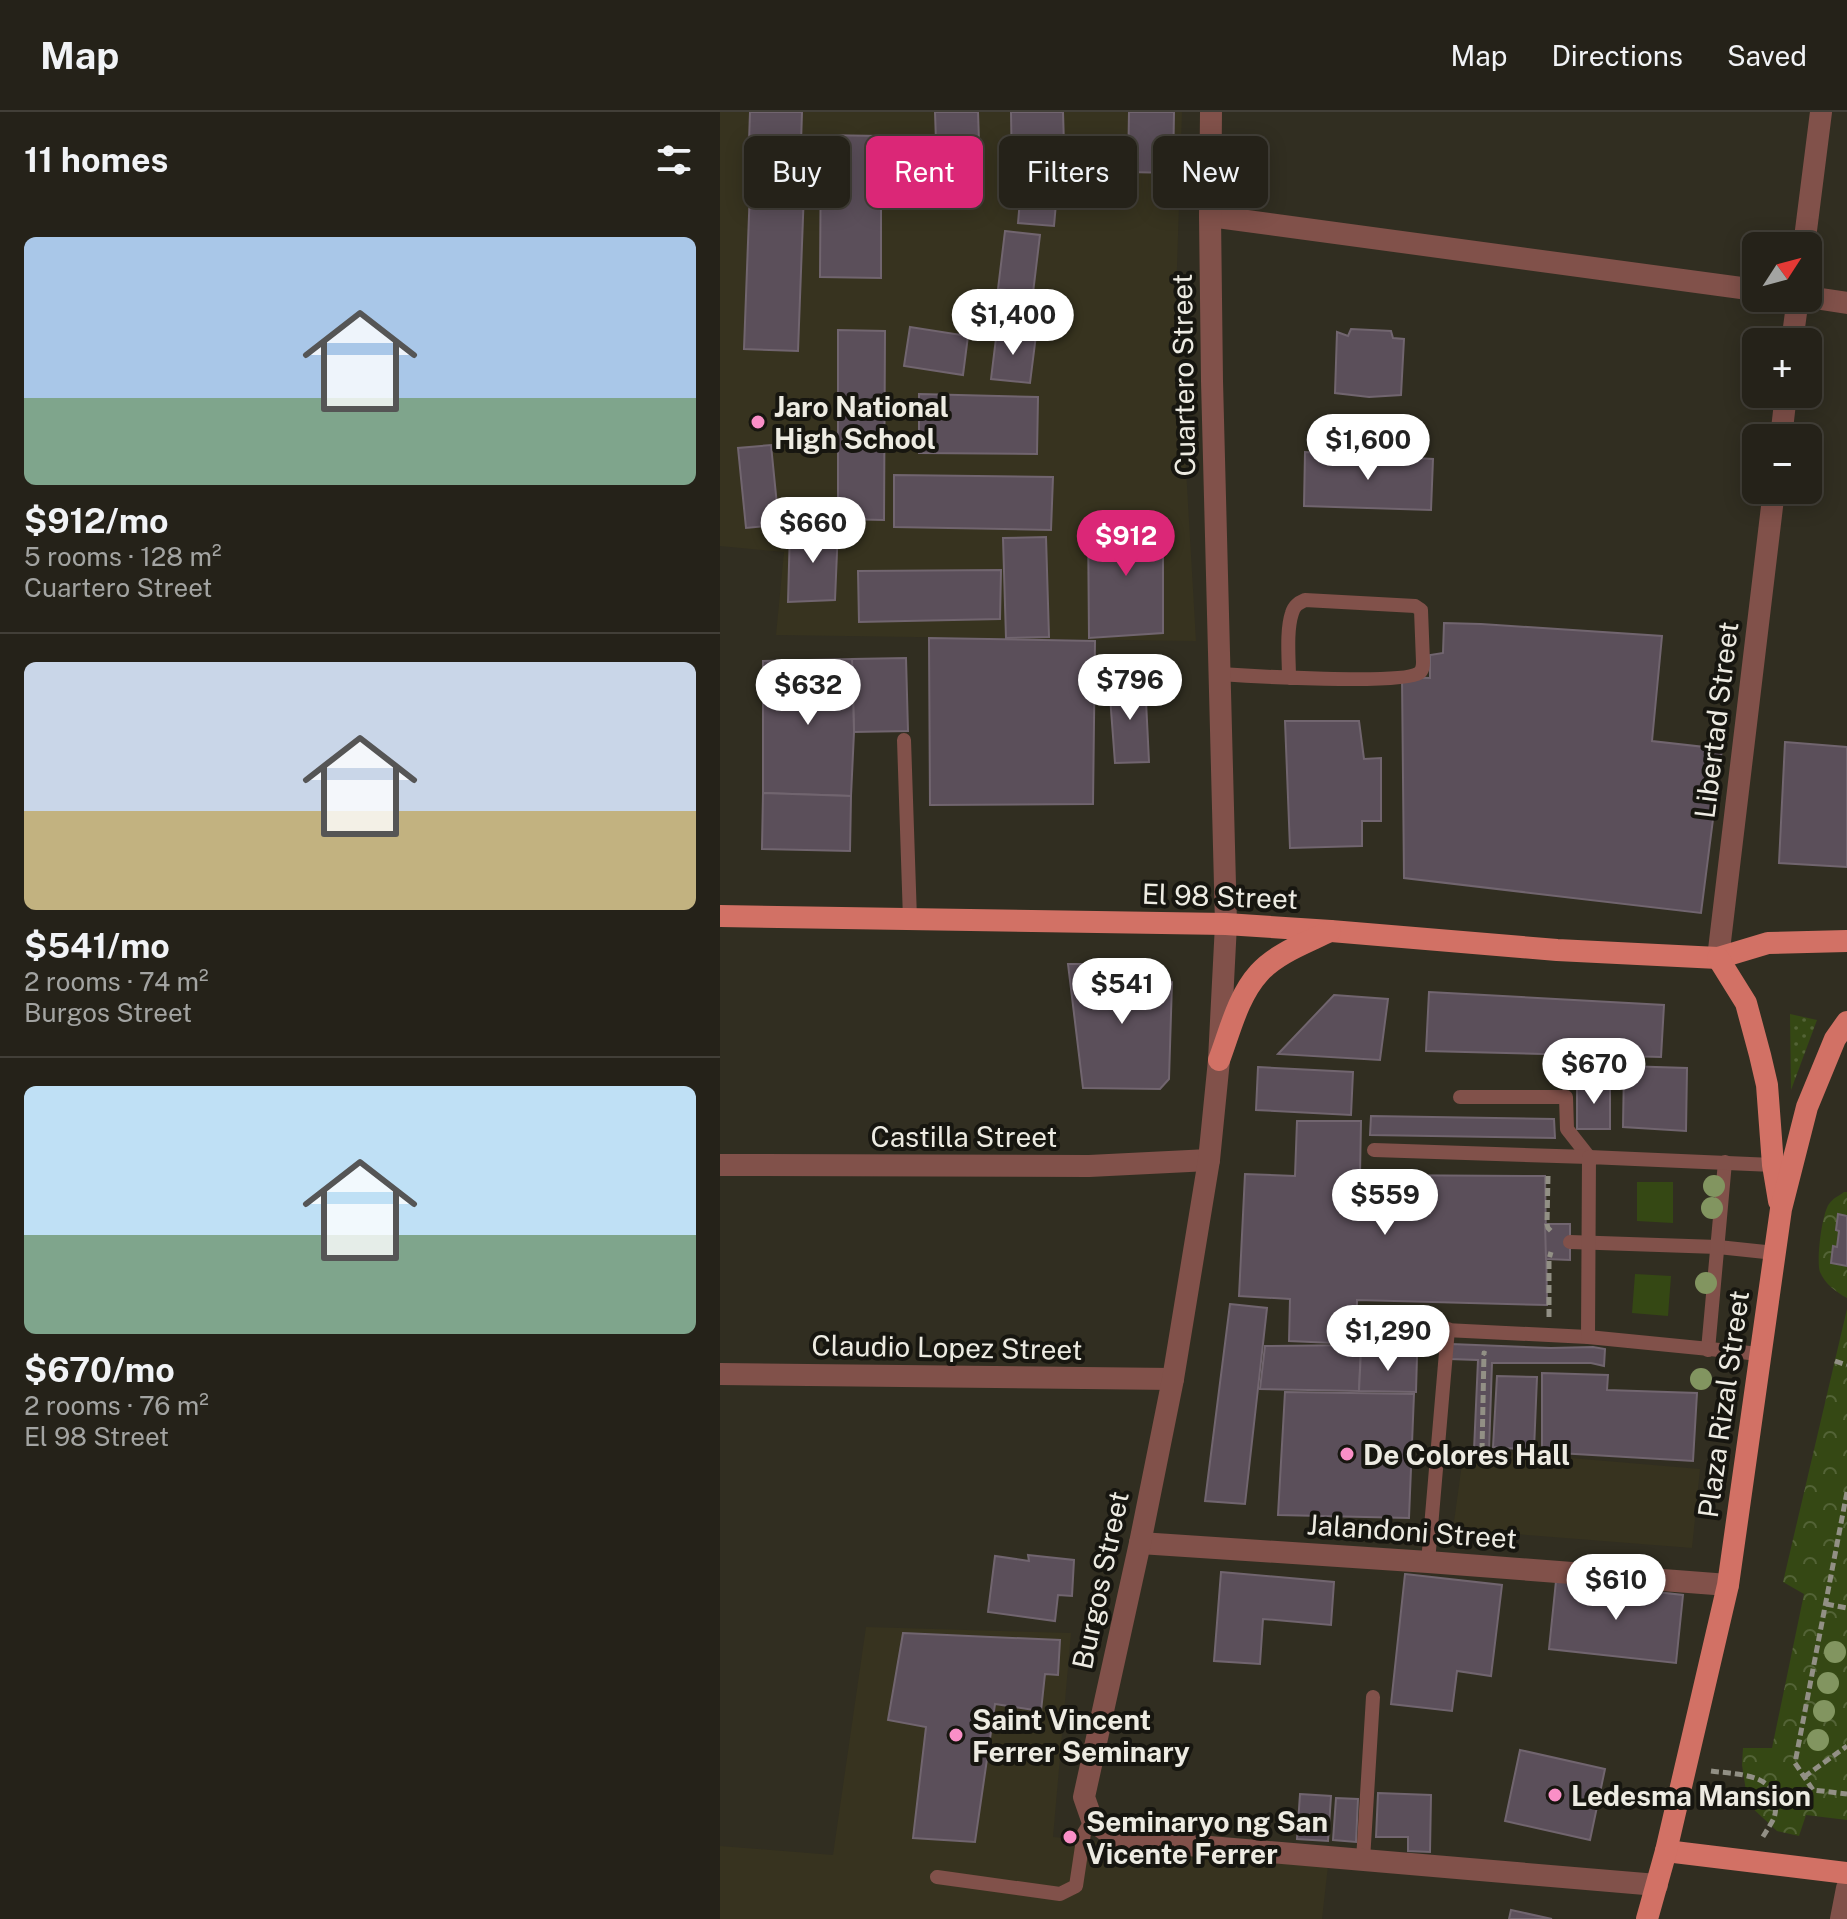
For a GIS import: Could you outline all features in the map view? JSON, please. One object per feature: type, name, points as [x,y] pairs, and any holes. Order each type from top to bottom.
[{"type":"main road","name":"El 98 Street","points":[[720,916],[1226,924],[1557,950],[1718,958]]},
{"type":"main road","points":[[1219,1060],[1243,998],[1259,973],[1281,956],[1331,931]]},
{"type":"main road","points":[[1718,958],[1768,943],[1847,941]]},
{"type":"main road","name":"Plaza Rizal Street","points":[[1718,958],[1746,1003],[1760,1055],[1767,1085],[1773,1165],[1781,1209]]},
{"type":"main road","name":"Plaza Rizal Street","points":[[1647,1919],[1666,1851],[1728,1585],[1781,1209],[1807,1107],[1835,1039],[1847,1022]]},
{"type":"main road","points":[[1666,1851],[1847,1873]]},
{"type":"street","name":"Cuartero Street","points":[[1211,112],[1210,216],[1226,924]]},
{"type":"street","points":[[1806,232],[1821,112]]},
{"type":"street","points":[[1210,216],[1742,288]]},
{"type":"street","points":[[1822,299],[1847,303]]},
{"type":"street","name":"Libertad Street","points":[[1718,958],[1772,504]]},
{"type":"street","name":"Burgos Street","points":[[1092,1820],[1084,1797],[1173,1379],[1209,1160],[1219,1060],[1226,924]]},
{"type":"street","name":"Castilla Street","points":[[720,1165],[1089,1166],[1209,1160]]},
{"type":"street","name":"Claudio Lopez Street","points":[[720,1374],[1173,1379]]},
{"type":"street","name":"Jalandoni Street","points":[[1140,1543],[1728,1585]]},
{"type":"street","points":[[1092,1820],[1117,1839],[1657,1885]]},
{"type":"street","points":[[1841,1919],[1847,1888]]},
{"type":"lane","points":[[1220,674],[1289,678],[1393,678],[1419,674],[1423,662],[1421,610],[1405,605],[1305,600],[1297,604],[1292,611],[1290,627],[1289,678]]},
{"type":"lane","points":[[904,740],[910,919]]},
{"type":"lane","points":[[1460,1097],[1566,1097],[1567,1129],[1589,1157],[1588,1337]]},
{"type":"lane","points":[[1374,1150],[1773,1165]]},
{"type":"lane","points":[[1708,1350],[1725,1162]]},
{"type":"lane","points":[[1570,1242],[1718,1247],[1775,1253]]},
{"type":"lane","points":[[1385,1327],[1588,1337],[1760,1354]]},
{"type":"lane","points":[[1428,1562],[1448,1329]]},
{"type":"lane","points":[[1363,1860],[1373,1697]]},
{"type":"lane","points":[[937,1877],[1060,1894],[1076,1886],[1084,1833],[1092,1820]]},
{"type":"path","points":[[1547,1224],[1548,1176]]},
{"type":"path","points":[[1549,1259],[1550,1335]]},
{"type":"path","points":[[1482,1451],[1484,1353],[1497,1354]]},
{"type":"path","points":[[1835,1361],[1847,1365]]},
{"type":"path","points":[[1847,1492],[1795,1763],[1813,1790],[1847,1794]]},
{"type":"path","points":[[1826,1604],[1847,1608]]},
{"type":"path","points":[[1804,1777],[1847,1746]]},
{"type":"path","points":[[1686,1766],[1755,1778],[1767,1783],[1774,1791],[1776,1804],[1770,1825]]},
{"type":"shaded area","points":[[720,112],[1182,112],[1181,136],[1153,136],[1153,208],[1179,208],[1176,297],[1196,641],[776,635],[784,552],[720,546]]},
{"type":"shaded area","points":[[1464,1449],[1700,1469],[1692,1548],[1453,1529]]},
{"type":"shaded area","name":"Saint Vincent Ferrer Seminary","points":[[866,1627],[1071,1633],[1053,1837],[1328,1866],[1322,1919],[720,1919],[720,1846],[833,1855]]},
{"type":"green space","points":[[1790,1014],[1817,1020],[1791,1090]]},
{"type":"green space","points":[[1637,1182],[1673,1182],[1673,1223],[1637,1221]]},
{"type":"green space","points":[[1847,1192],[1847,1298],[1828,1284],[1819,1266],[1820,1237],[1826,1209],[1832,1200]]},
{"type":"green space","points":[[1635,1274],[1671,1276],[1668,1316],[1632,1313]]},
{"type":"green space","points":[[1847,1309],[1847,1820],[1806,1815],[1799,1836],[1777,1831],[1748,1804],[1742,1765],[1743,1748],[1772,1748],[1804,1594],[1783,1582]]},
{"type":"building","points":[[750,112],[802,112],[801,136],[749,136]]},
{"type":"building","points":[[935,112],[978,112],[979,136],[936,136]]},
{"type":"building","points":[[1011,112],[1063,112],[1064,136],[1011,136]]},
{"type":"building","points":[[1129,112],[1174,112],[1174,136],[1153,136],[1153,173],[1137,172],[1137,136],[1129,136]]},
{"type":"building","points":[[821,135],[881,136],[866,136],[866,208],[881,208],[881,278],[820,277],[820,208],[850,208],[850,136]]},
{"type":"building","points":[[749,208],[803,208],[798,351],[744,349]]},
{"type":"building","points":[[1019,208],[1056,208],[1054,226],[1018,223]]},
{"type":"building","points":[[1005,231],[1040,235],[1033,293],[998,289]]},
{"type":"building","points":[[910,327],[968,336],[963,375],[904,366]]},
{"type":"building","points":[[1351,329],[1391,331],[1393,338],[1404,339],[1401,395],[1369,397],[1335,393],[1337,332],[1348,336]]},
{"type":"building","points":[[838,330],[885,331],[884,520],[838,519]]},
{"type":"building","points":[[997,330],[1036,335],[1030,383],[991,379]]},
{"type":"building","points":[[919,394],[1038,397],[1037,454],[919,453]]},
{"type":"building","points":[[771,445],[779,525],[746,528],[738,448]]},
{"type":"building","points":[[1305,452],[1433,459],[1431,510],[1304,506]]},
{"type":"building","points":[[894,475],[1053,477],[1051,530],[894,527]]},
{"type":"building","points":[[1163,520],[1163,633],[1089,638],[1088,521]]},
{"type":"building","points":[[838,528],[835,600],[788,602],[790,529]]},
{"type":"building","points":[[1046,537],[1049,637],[1006,638],[1003,538]]},
{"type":"building","points":[[1001,570],[1000,619],[859,622],[858,571]]},
{"type":"building","points":[[1444,623],[1662,636],[1652,741],[1722,749],[1701,913],[1404,878],[1402,677],[1430,678],[1430,655],[1443,653]]},
{"type":"building","points":[[929,638],[1095,641],[1093,804],[930,805]]},
{"type":"building","points":[[906,658],[908,731],[854,732],[852,659]]},
{"type":"building","points":[[852,659],[854,732],[851,796],[763,793],[763,661]]},
{"type":"building","points":[[1145,680],[1149,762],[1115,763],[1109,683]]},
{"type":"building","points":[[1285,721],[1359,721],[1364,759],[1381,758],[1381,821],[1362,821],[1362,846],[1290,848]]},
{"type":"building","points":[[1785,742],[1847,747],[1847,867],[1779,863]]},
{"type":"building","points":[[763,793],[851,796],[850,851],[762,849]]},
{"type":"building","points":[[1068,964],[1138,964],[1139,973],[1157,974],[1172,982],[1169,1079],[1160,1089],[1083,1088]]},
{"type":"building","points":[[1429,992],[1664,1005],[1661,1057],[1426,1051]]},
{"type":"building","points":[[1334,995],[1388,999],[1380,1060],[1278,1054]]},
{"type":"building","points":[[1624,1066],[1687,1068],[1686,1131],[1623,1127]]},
{"type":"building","points":[[1258,1067],[1353,1072],[1351,1115],[1256,1110]]},
{"type":"building","points":[[1577,1084],[1610,1084],[1610,1129],[1577,1129]]},
{"type":"building","points":[[1371,1116],[1554,1119],[1555,1138],[1370,1135]]},
{"type":"building","points":[[1297,1121],[1361,1121],[1360,1175],[1545,1176],[1547,1305],[1357,1300],[1356,1344],[1289,1341],[1290,1299],[1239,1296],[1245,1174],[1295,1176]]},
{"type":"building","points":[[1838,1214],[1847,1216],[1847,1266],[1831,1263],[1833,1246],[1837,1247]]},
{"type":"building","points":[[1545,1224],[1570,1224],[1570,1260],[1546,1259]]},
{"type":"building","points":[[1230,1304],[1267,1308],[1245,1504],[1205,1501]]},
{"type":"building","points":[[1451,1344],[1593,1347],[1605,1349],[1604,1366],[1591,1363],[1492,1363],[1489,1451],[1474,1450],[1478,1360],[1450,1359]]},
{"type":"building","points":[[1361,1345],[1359,1391],[1260,1389],[1265,1346]]},
{"type":"building","points":[[1361,1351],[1417,1356],[1416,1392],[1359,1391]]},
{"type":"building","points":[[1542,1373],[1608,1375],[1607,1390],[1697,1393],[1693,1461],[1542,1452]]},
{"type":"building","points":[[1497,1376],[1537,1377],[1534,1450],[1493,1447]]},
{"type":"building","name":"De Colores Hall","points":[[1285,1392],[1414,1394],[1409,1518],[1278,1515]]},
{"type":"building","points":[[1028,1555],[1074,1560],[1072,1596],[1058,1595],[1055,1621],[988,1612],[995,1556],[1029,1561]]},
{"type":"building","points":[[1221,1572],[1334,1582],[1331,1625],[1263,1619],[1260,1664],[1214,1661]]},
{"type":"building","points":[[1405,1574],[1502,1585],[1491,1676],[1457,1671],[1452,1711],[1391,1704]]},
{"type":"building","points":[[1556,1581],[1683,1595],[1676,1663],[1549,1649]]},
{"type":"building","points":[[903,1633],[1060,1640],[1058,1675],[1045,1674],[1041,1711],[995,1704],[975,1842],[913,1838],[926,1727],[888,1720]]},
{"type":"building","name":"Ledesma Mansion","points":[[1520,1750],[1605,1769],[1590,1840],[1505,1821]]},
{"type":"building","points":[[1378,1793],[1431,1795],[1430,1852],[1408,1851],[1408,1837],[1376,1837]]},
{"type":"building","points":[[1300,1794],[1331,1796],[1328,1841],[1297,1839]]},
{"type":"building","points":[[1336,1798],[1358,1799],[1356,1842],[1333,1840]]},
{"type":"building","points":[[1511,1910],[1552,1919],[1509,1919]]},
{"type":"place","name":"Jaro National High School","points":[[758,422]]},
{"type":"place","name":"De Colores Hall","points":[[1347,1454]]},
{"type":"place","name":"Saint Vincent Ferrer Seminary","points":[[956,1735]]},
{"type":"place","name":"Ledesma Mansion","points":[[1555,1795]]},
{"type":"place","name":"Seminaryo ng San Vicente Ferrer","points":[[1070,1837]]}]
